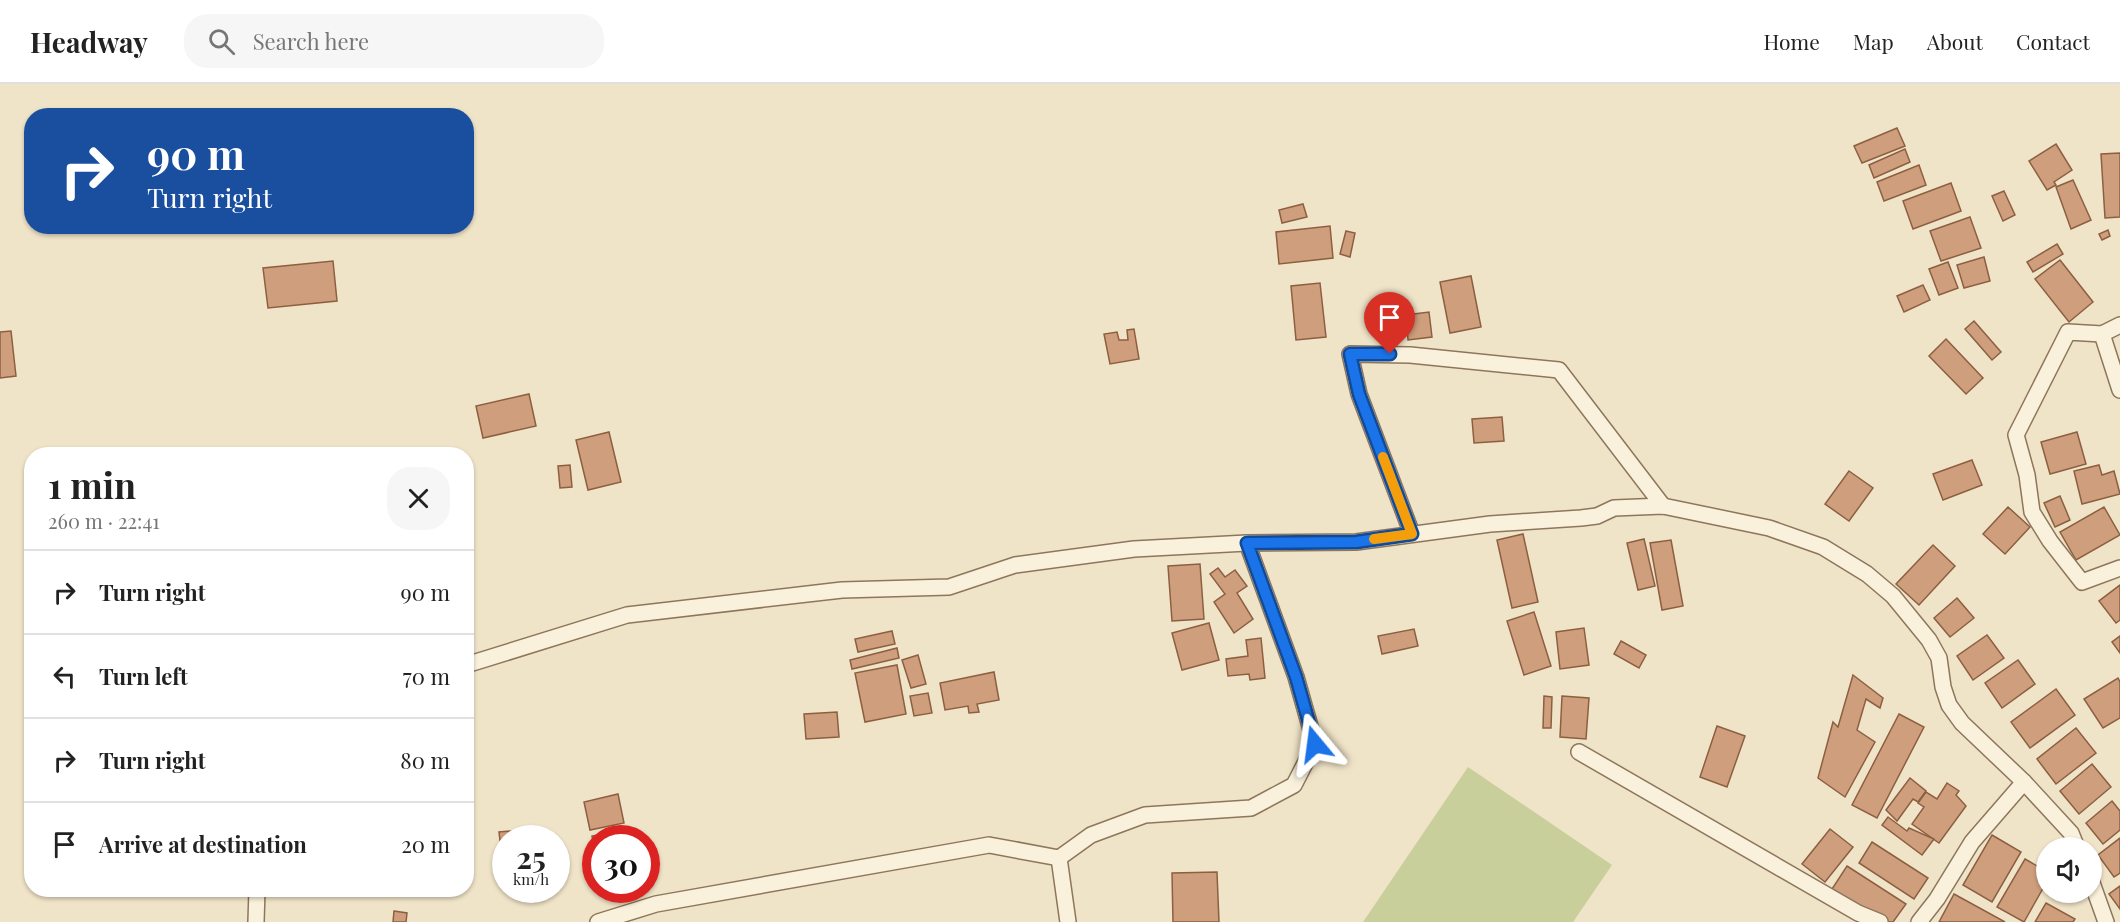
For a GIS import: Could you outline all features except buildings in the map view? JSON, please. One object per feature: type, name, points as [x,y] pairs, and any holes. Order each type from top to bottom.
[{"type":"street","points":[[2120,325],[2102,334],[2068,332],[2016,435],[2027,475],[2032,512],[2050,541],[2082,582],[2120,568]]},
{"type":"street","points":[[2102,334],[2120,390]]},
{"type":"street","points":[[1412,534],[1359,394],[1350,354],[1410,354],[1559,370],[1663,506]]},
{"type":"street","points":[[474,663],[627,615],[842,590],[950,587],[1015,565],[1134,549],[1247,543],[1356,542],[1490,524],[1597,516],[1614,508],[1663,506],[1769,528],[1823,547],[1868,574],[1893,596],[1929,640],[1939,658],[1942,687],[1949,705],[1962,723],[2024,782],[2073,837]]},
{"type":"street","points":[[598,922],[656,904],[989,845],[1059,858],[1091,835],[1145,815],[1251,807],[1294,785],[1315,744],[1296,677],[1247,543]]},
{"type":"street","points":[[1579,752],[1858,913],[1880,922]]},
{"type":"street","points":[[1919,922],[1937,899],[1972,842],[2024,782]]},
{"type":"street","points":[[1059,858],[1068,922]]},
{"type":"street","points":[[256,922],[257,897]]},
{"type":"street","points":[[2099,903],[2106,922]]},
{"type":"green space","points":[[1468,767],[1612,865],[1573,922],[1363,922]]},
{"type":"slow traffic","points":[[1374,539],[1412,534],[1383,457]]},
{"type":"route","points":[[1315,744],[1296,677],[1247,543],[1356,542],[1412,534],[1359,394],[1350,354],[1390,354]]}]
